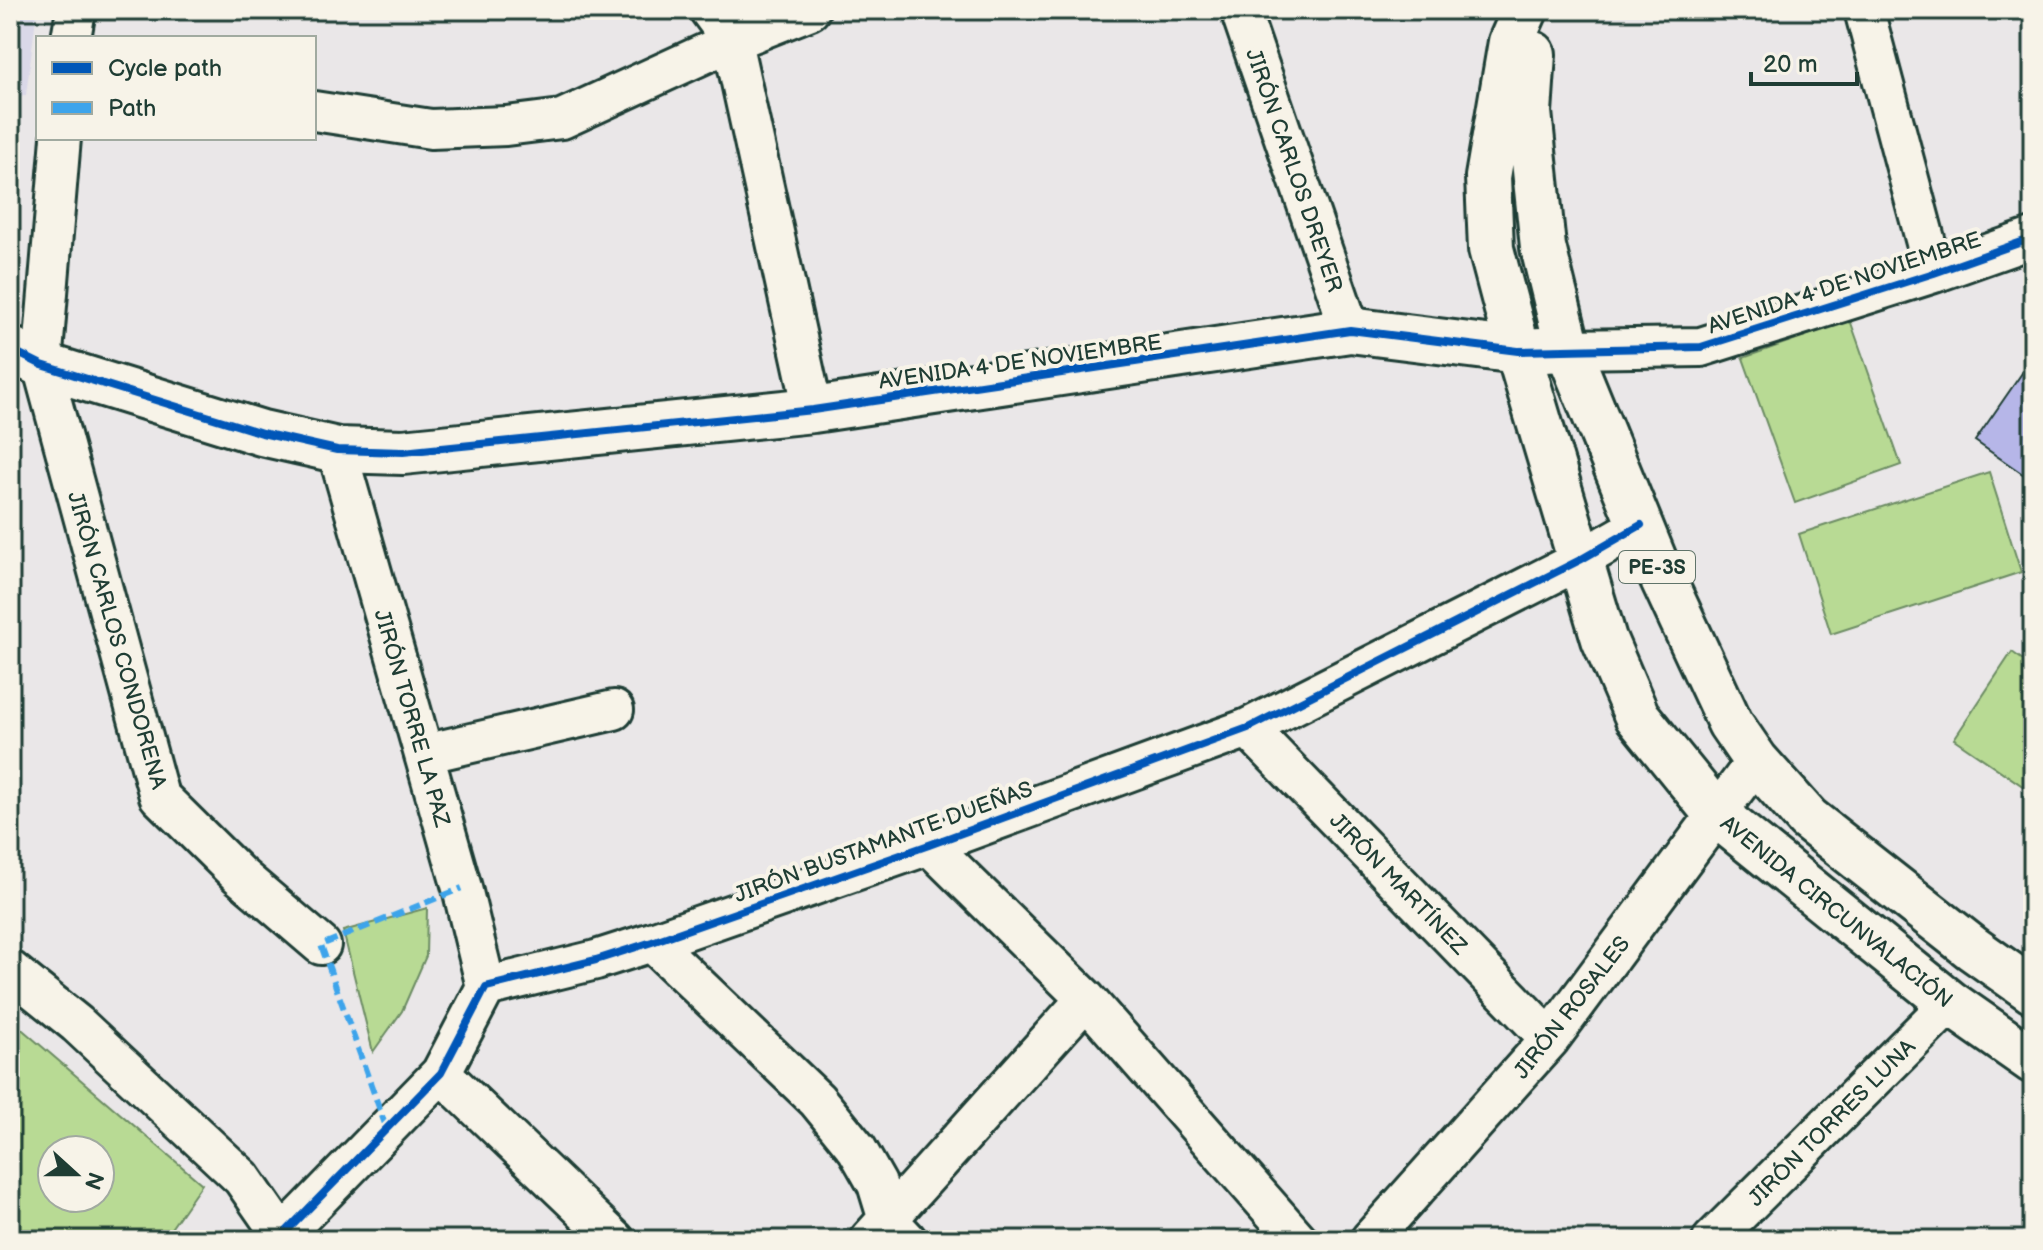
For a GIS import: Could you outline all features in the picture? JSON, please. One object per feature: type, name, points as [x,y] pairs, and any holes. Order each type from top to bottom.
[{"type":"main road","name":"AVENIDA CIRCUNVALACIÓN","points":[[1525,10],[1511,42],[1488,177],[1491,249],[1518,351],[1604,639],[1637,716],[1717,815],[1950,1003],[2033,1061]]},
{"type":"main road","name":"PE-3S","points":[[1536,10],[1529,112],[1543,247],[1568,349],[1655,562],[1730,723],[1756,761],[1808,819],[1972,948],[2033,991]]},
{"type":"main road","name":"AVENIDA 4 DE NOVIEMBRE","points":[[26,357],[262,433],[337,450],[403,452],[813,410],[1350,330],[1518,351],[1568,349]]},
{"type":"street","points":[[71,36],[76,10]]},
{"type":"street","points":[[709,10],[732,41],[813,410]]},
{"type":"street","points":[[316,111],[431,129],[506,126],[562,119],[732,41],[810,10]]},
{"type":"street","name":"JIRÓN CARLOS DREYER","points":[[1240,10],[1350,330]]},
{"type":"street","points":[[1864,10],[1934,273]]},
{"type":"street","name":"JIRÓN CARLOS CONDORENA","points":[[61,140],[26,357],[159,796],[239,875],[321,945]]},
{"type":"street","name":"AVENIDA 4 DE NOVIEMBRE","points":[[1568,349],[1701,347],[2033,238]]},
{"type":"street","name":"JIRÓN TORRE LA PAZ","points":[[337,450],[462,888],[486,987]]},
{"type":"street","name":"JIRÓN BUSTAMANTE DUEÑAS","points":[[486,987],[596,960],[652,942],[1248,728],[1580,560],[1641,525]]},
{"type":"street","points":[[424,754],[614,710]]},
{"type":"street","name":"JIRÓN MARTÍNEZ","points":[[1248,728],[1550,1039]]},
{"type":"street","name":"JIRÓN ROSALES","points":[[1370,1240],[1550,1039],[1756,761]]},
{"type":"street","points":[[929,845],[1086,999],[1298,1240]]},
{"type":"street","points":[[652,942],[817,1100],[857,1149],[877,1184],[888,1233]]},
{"type":"street","points":[[10,970],[77,1024],[242,1178],[282,1239],[441,1073],[486,987]]},
{"type":"street","points":[[888,1233],[1086,999]]},
{"type":"street","name":"JIRÓN TORRES LUNA","points":[[1712,1240],[1950,1003]]},
{"type":"street","points":[[441,1073],[615,1240]]},
{"type":"shaded area","points":[[10,10],[37,10],[26,95],[10,97]]},
{"type":"green space","points":[[1850,320],[1901,465],[1795,503],[1743,358]]},
{"type":"green space","points":[[1989,472],[2021,572],[1831,634],[1799,534]]},
{"type":"green space","points":[[2012,652],[2033,667],[2033,793],[1954,739]]},
{"type":"green space","points":[[427,908],[426,956],[402,1011],[373,1052],[343,931]]},
{"type":"green space","points":[[10,1019],[202,1184],[163,1240],[10,1240]]},
{"type":"building","points":[[2033,361],[2033,481],[1975,441]]},
{"type":"marked path","points":[[386,1127],[321,945],[462,888]]},
{"type":"cycle path","points":[[10,349],[42,365],[262,433],[337,450],[403,452],[813,410],[1350,330],[1518,351],[1701,347],[2033,238]]},
{"type":"cycle path","points":[[278,1240],[441,1073],[486,987],[596,960],[652,942],[1248,728],[1580,560],[1641,525]]}]
